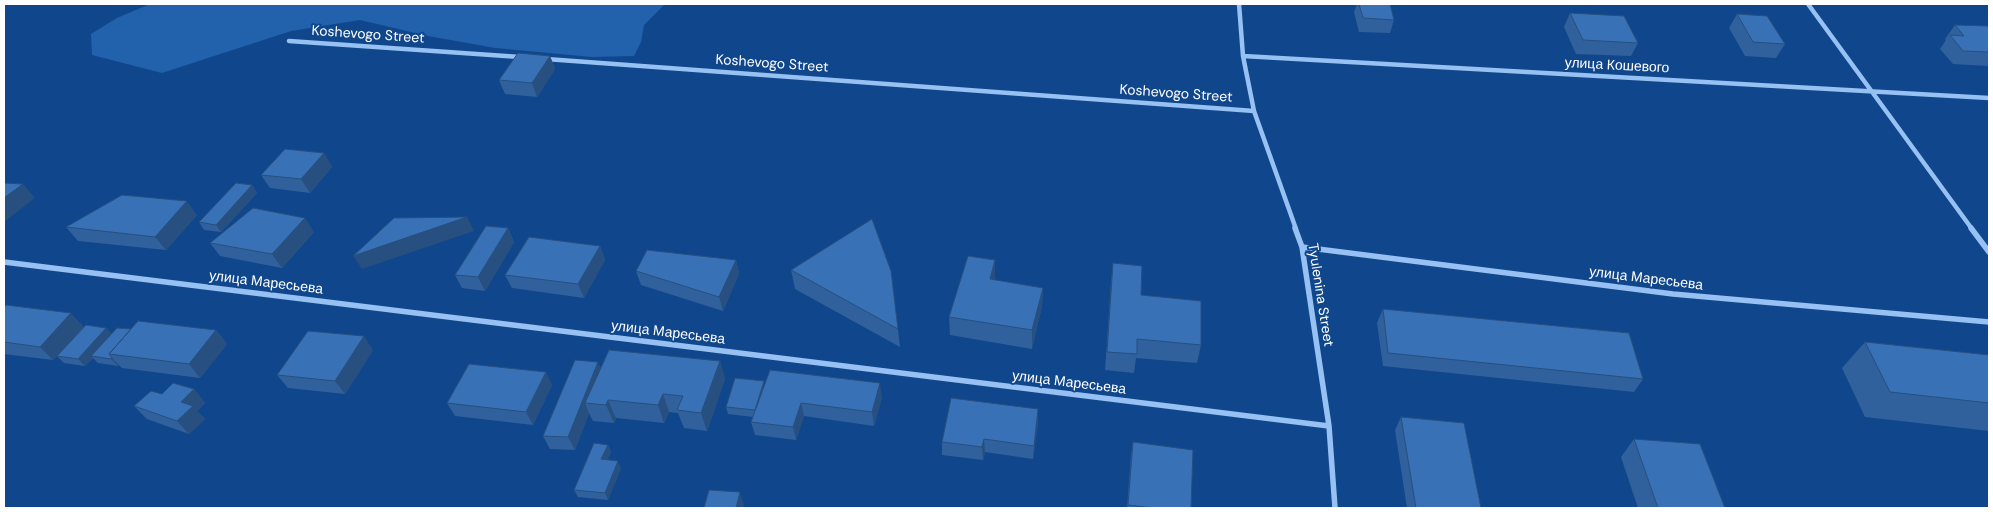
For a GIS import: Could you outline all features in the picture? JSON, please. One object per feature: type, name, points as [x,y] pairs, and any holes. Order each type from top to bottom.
[{"type":"street","name":"Tyulenina Street","points":[[1239,4],[1244,56],[1254,111],[1302,247],[1328,426],[1335,508]]},
{"type":"street","points":[[1808,4],[1989,252]]},
{"type":"street","name":"Koshevogo Street","points":[[289,41],[528,58]]},
{"type":"street","name":"улица Кошевого","points":[[1244,56],[1989,98]]},
{"type":"street","name":"Koshevogo Street","points":[[538,59],[1254,111]]},
{"type":"street","name":"улица Маресьева","points":[[1302,247],[1673,294],[1989,322]]},
{"type":"street","name":"улица Маресьева","points":[[4,262],[1328,426]]},
{"type":"shaded area","points":[[150,4],[665,4],[644,25],[641,42],[634,56],[592,57],[495,48],[428,36],[360,20],[291,31],[162,73],[92,55],[91,34],[117,18]]},
{"type":"building","points":[[1359,4],[1390,4],[1394,20],[1363,18]]},
{"type":"building","points":[[1570,13],[1624,16],[1638,43],[1583,40]]},
{"type":"building","points":[[1737,14],[1767,16],[1785,44],[1753,42]]},
{"type":"building","points":[[1955,25],[1988,26],[1989,52],[1963,51],[1950,35],[1964,36]]},
{"type":"building","points":[[518,53],[550,56],[532,83],[499,80]]},
{"type":"building","points":[[285,149],[324,153],[301,179],[261,175]]},
{"type":"building","points":[[4,183],[23,184],[4,198]]},
{"type":"building","points":[[236,183],[252,185],[216,225],[199,222]]},
{"type":"building","points":[[122,195],[187,201],[155,237],[66,227]]},
{"type":"building","points":[[253,208],[305,218],[272,254],[210,243]]},
{"type":"building","points":[[467,217],[353,256],[394,218]]},
{"type":"building","points":[[872,219],[891,271],[898,329],[791,270]]},
{"type":"building","points":[[486,226],[508,228],[478,277],[455,275]]},
{"type":"building","points":[[529,237],[600,246],[578,284],[505,275]]},
{"type":"building","points":[[647,250],[736,260],[719,297],[636,271]]},
{"type":"building","points":[[968,256],[995,260],[990,279],[1043,288],[1032,330],[949,317]]},
{"type":"building","points":[[1113,263],[1142,266],[1141,295],[1201,301],[1201,345],[1137,339],[1137,354],[1107,352]]},
{"type":"building","points":[[6,305],[71,313],[40,347],[4,342],[4,307]]},
{"type":"building","points":[[1383,309],[1629,333],[1643,379],[1388,353]]},
{"type":"building","points":[[138,321],[216,330],[189,364],[109,354]]},
{"type":"building","points":[[86,325],[106,328],[78,359],[57,356]]},
{"type":"building","points":[[117,328],[131,329],[109,354],[112,358],[91,356]]},
{"type":"building","points":[[308,331],[364,336],[335,381],[277,375]]},
{"type":"building","points":[[1865,342],[1989,355],[1989,403],[1890,392]]},
{"type":"building","points":[[609,350],[720,361],[701,413],[677,410],[683,396],[663,394],[658,405],[608,400],[606,405],[585,403]]},
{"type":"building","points":[[575,360],[598,362],[568,437],[543,436]]},
{"type":"building","points":[[469,364],[546,372],[526,412],[447,403]]},
{"type":"building","points":[[770,370],[880,383],[872,412],[801,403],[793,427],[751,422]]},
{"type":"building","points":[[735,378],[764,381],[755,410],[726,407]]},
{"type":"building","points":[[173,383],[194,389],[181,402],[193,406],[177,421],[134,406],[151,391],[162,394]]},
{"type":"building","points":[[951,398],[1038,409],[1034,446],[984,439],[982,447],[942,442]]},
{"type":"building","points":[[1401,417],[1464,423],[1481,508],[1416,508]]},
{"type":"building","points":[[1634,439],[1700,444],[1725,508],[1658,508]]},
{"type":"building","points":[[1133,442],[1193,450],[1191,508],[1154,508],[1128,505]]},
{"type":"building","points":[[594,443],[608,445],[601,459],[618,461],[605,493],[574,490]]},
{"type":"building","points":[[709,490],[740,492],[736,508],[704,508]]}]
